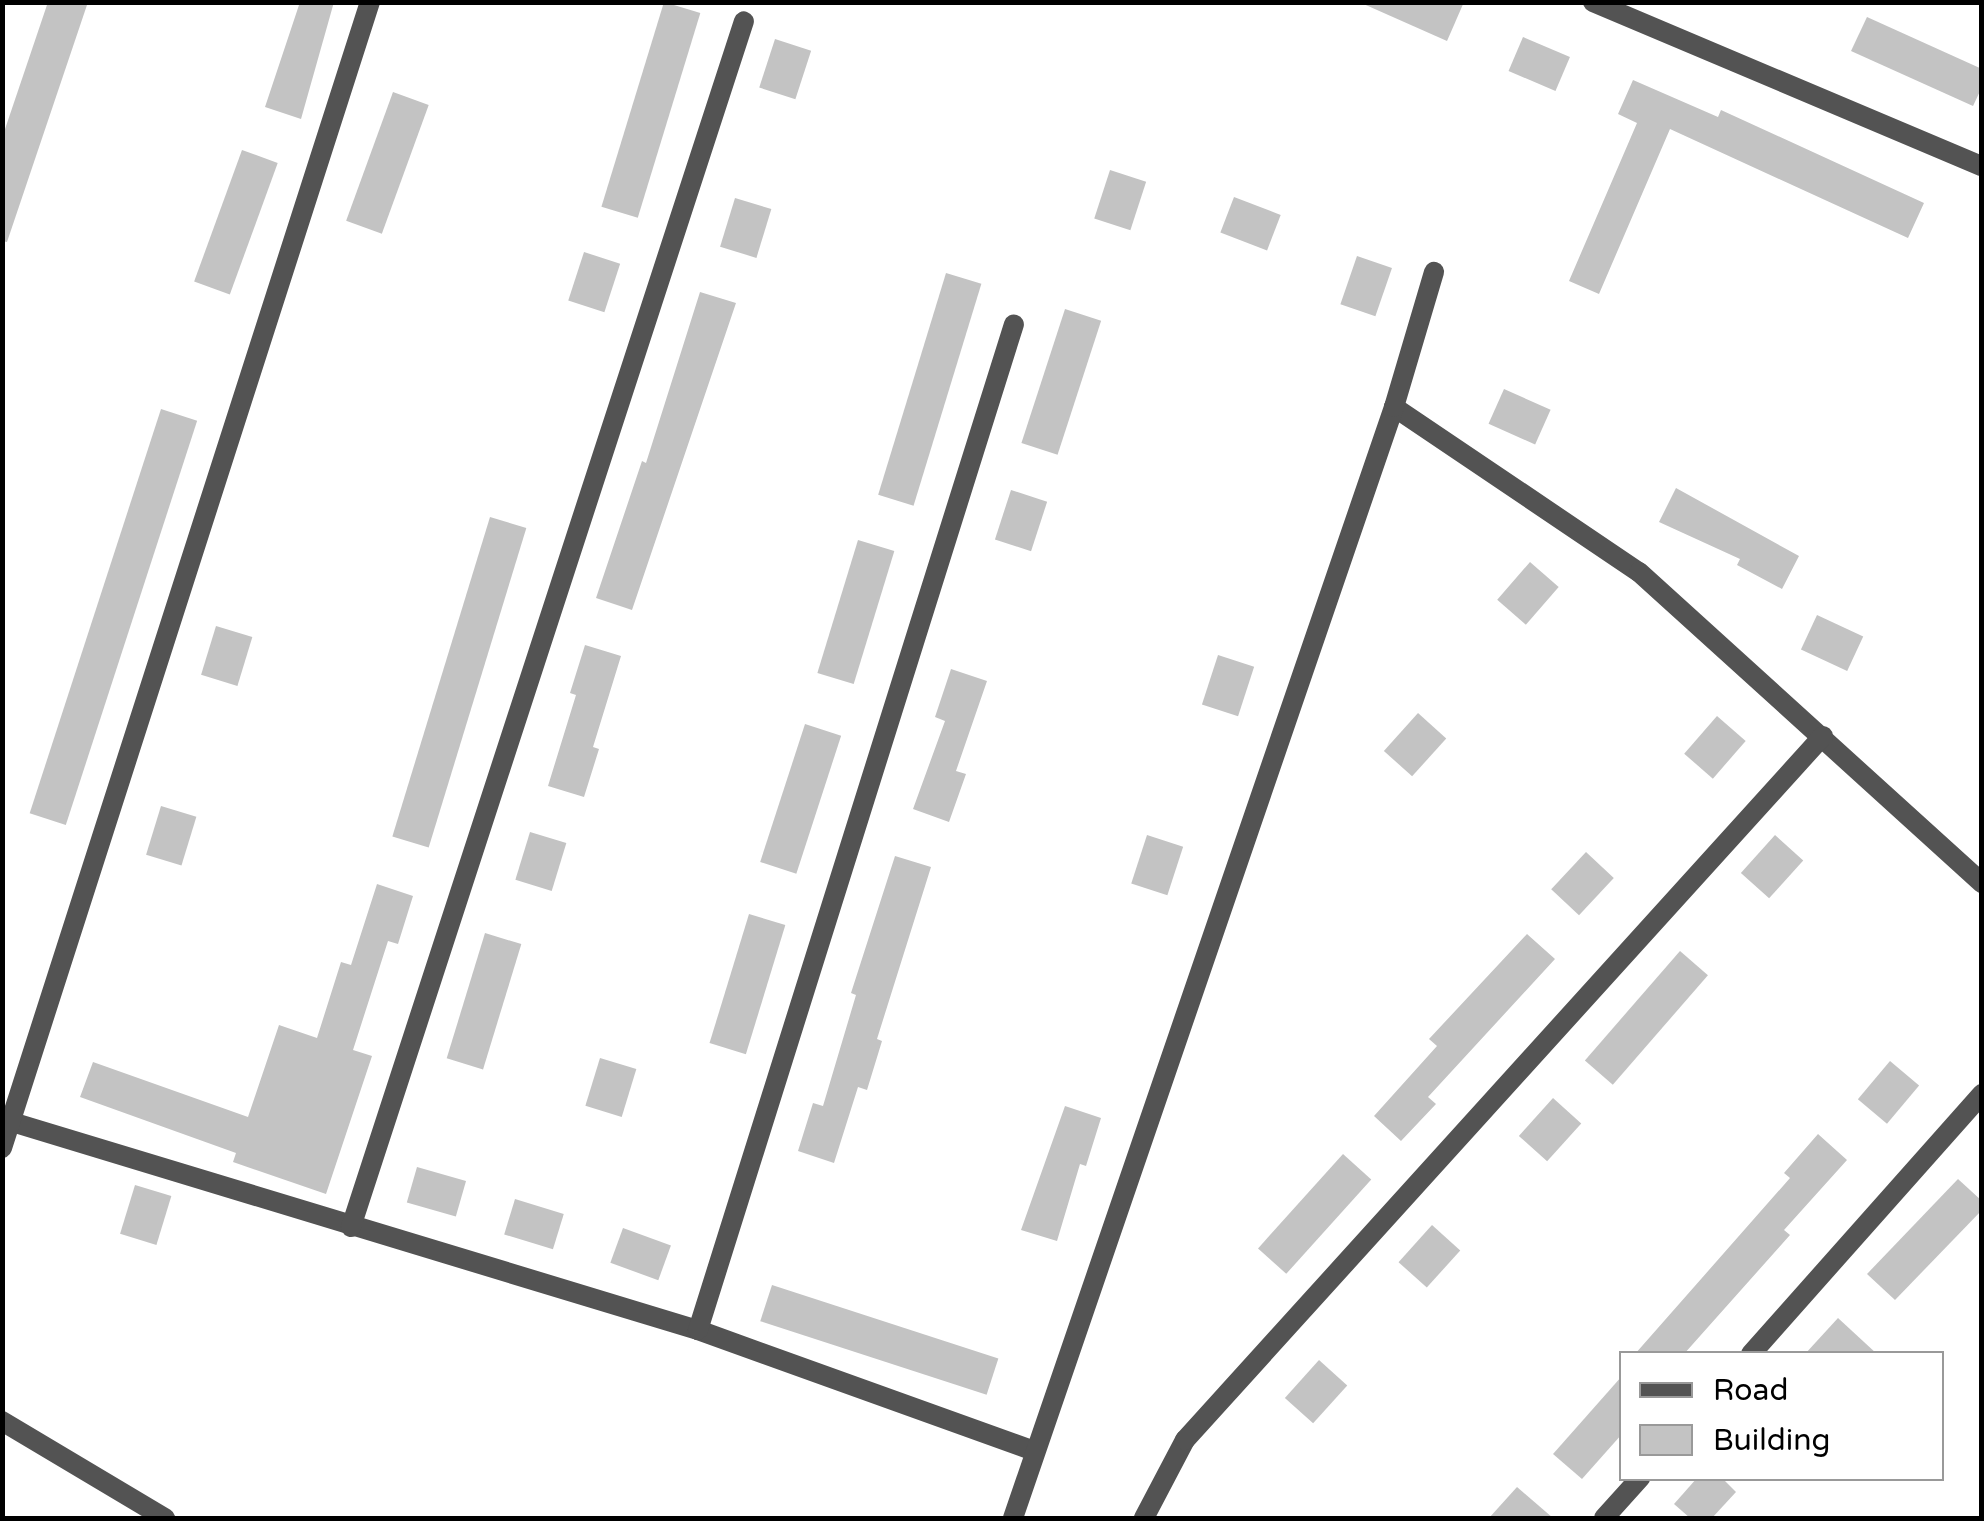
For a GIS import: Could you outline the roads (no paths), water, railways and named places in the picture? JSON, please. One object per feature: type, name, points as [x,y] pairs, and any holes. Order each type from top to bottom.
[{"type":"street","points":[[2,1148],[7,1120],[370,2]]},
{"type":"street","points":[[1593,2],[1982,166]]},
{"type":"street","points":[[351,1227],[744,22]]},
{"type":"street","points":[[1012,1518],[1394,406],[1434,272]]},
{"type":"street","points":[[698,1330],[1014,324]]},
{"type":"street","points":[[1394,406],[1639,572],[1982,884]]},
{"type":"street","points":[[1144,1518],[1185,1440],[1823,736]]},
{"type":"street","points":[[1754,1351],[1982,1094]]},
{"type":"street","points":[[7,1120],[698,1330],[1035,1451]]},
{"type":"street","points":[[2,1422],[165,1518]]},
{"type":"street","points":[[1604,1518],[1637,1481]]}]
